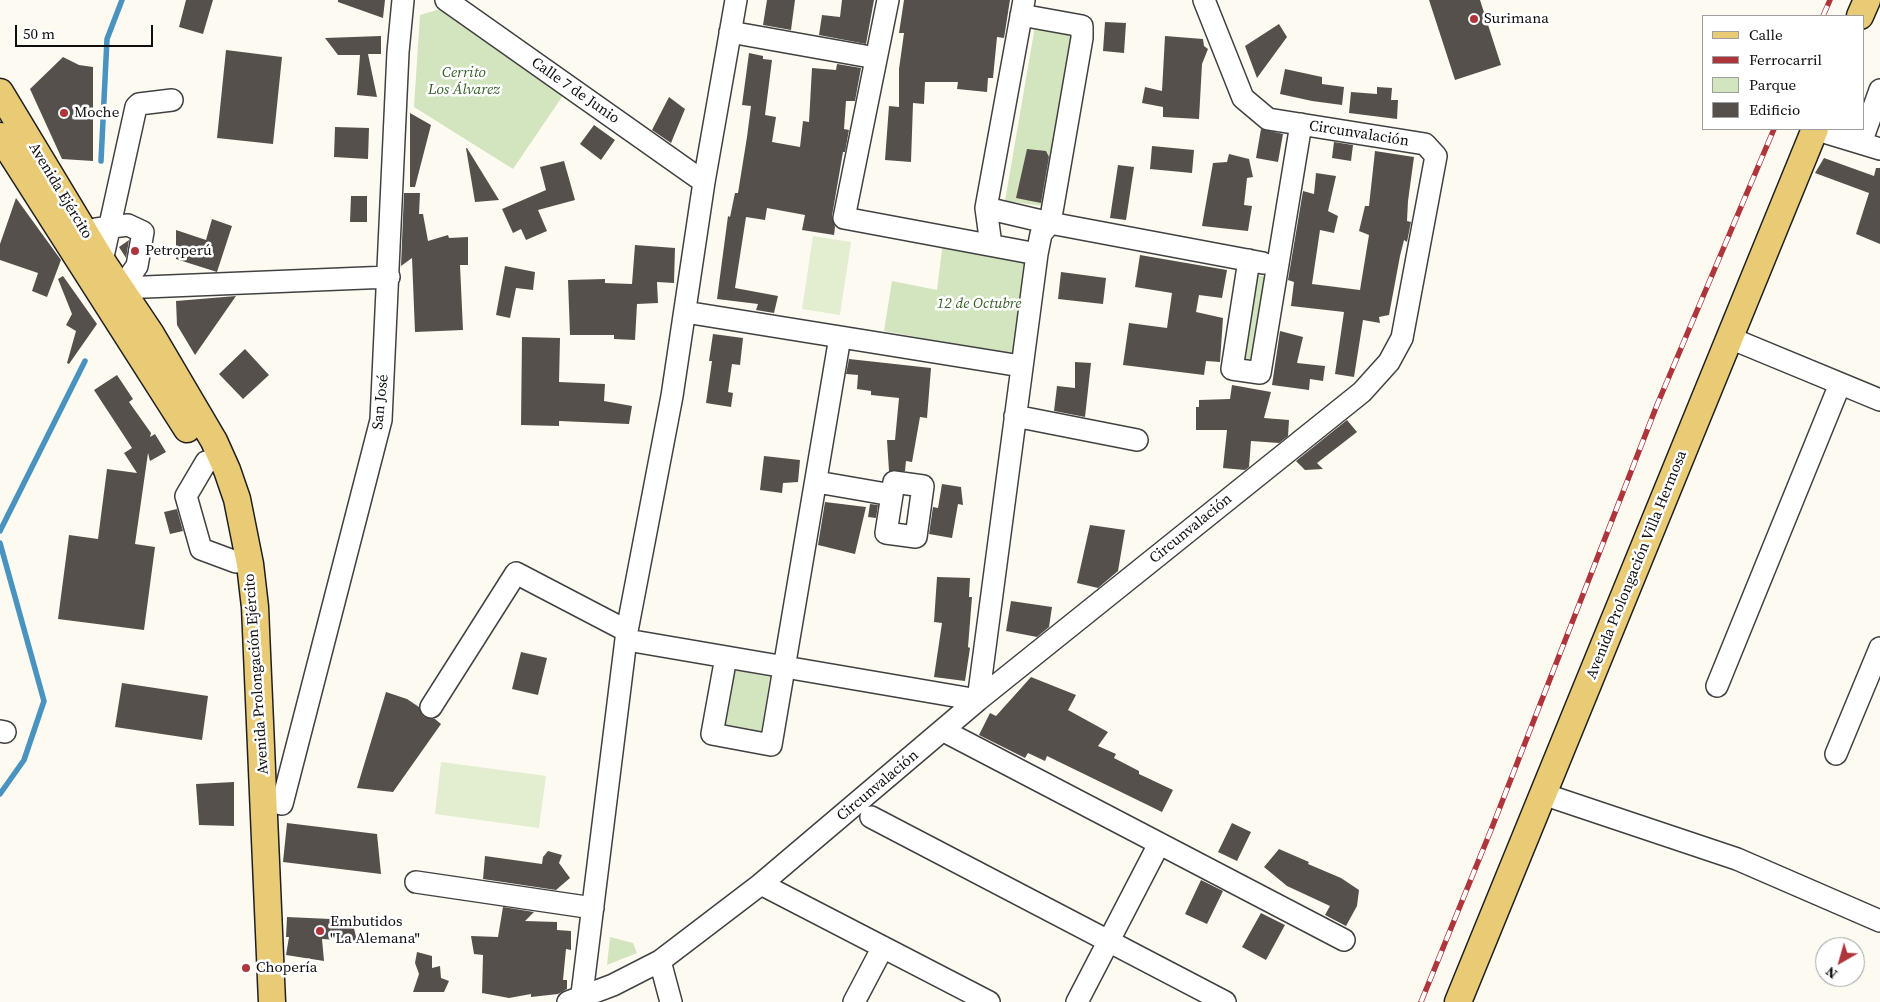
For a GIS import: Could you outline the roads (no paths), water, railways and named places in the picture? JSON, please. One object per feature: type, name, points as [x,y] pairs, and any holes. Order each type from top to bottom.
[{"type":"main road","points":[[1860,15],[1867,0]]},
{"type":"main road","name":"Avenida Ejército","points":[[0,92],[102,261],[113,295]]},
{"type":"main road","name":"Avenida Prolongación Villa Hermosa","points":[[1458,1002],[1815,130]]},
{"type":"main road","name":"Avenida Ejército","points":[[0,136],[113,295]]},
{"type":"main road","name":"Avenida Prolongación Ejército","points":[[113,295],[206,462],[226,511],[236,562],[243,623],[257,1002]]},
{"type":"main road","name":"Avenida Prolongación Ejército","points":[[113,295],[214,441],[237,499],[250,564],[255,607],[272,1002]]},
{"type":"street","name":"San José","points":[[264,800],[282,804],[381,420],[398,52],[403,0]]},
{"type":"street","name":"Calle 7 de Junio","points":[[446,0],[704,182]]},
{"type":"street","points":[[577,1000],[593,908],[627,636],[686,312],[704,182],[736,0]]},
{"type":"street","points":[[888,0],[844,218],[1037,254]]},
{"type":"street","name":"Circunvalación","points":[[577,1000],[636,974],[660,960],[761,884],[944,731],[978,700],[1362,392],[1389,362],[1402,338],[1436,156],[1426,144],[1268,119],[1243,98],[1204,0]]},
{"type":"street","points":[[432,707],[516,574],[627,636],[786,668],[978,700],[1037,254],[1041,234],[1050,223],[1082,26],[1022,8],[986,208],[991,245]]},
{"type":"street","points":[[730,32],[876,58]]},
{"type":"street","points":[[1818,130],[1871,146],[1880,90]]},
{"type":"street","points":[[102,261],[136,107],[139,104],[172,100]]},
{"type":"street","points":[[1249,260],[1232,368],[1260,373],[1301,124]]},
{"type":"street","points":[[986,208],[1050,223],[1278,265]]},
{"type":"street","points":[[84,231],[128,225],[144,232],[137,266],[113,295]]},
{"type":"street","points":[[113,295],[389,277]]},
{"type":"street","points":[[686,312],[1021,366]]},
{"type":"street","points":[[726,657],[712,734],[771,745],[786,668],[840,337]]},
{"type":"street","points":[[1730,338],[1880,400]]},
{"type":"street","points":[[1718,686],[1840,384]]},
{"type":"street","points":[[1015,416],[1137,440]]},
{"type":"street","points":[[817,482],[892,495]]},
{"type":"street","points":[[1836,754],[1880,648]]},
{"type":"street","points":[[944,731],[1344,940]]},
{"type":"street","points":[[1543,794],[1736,859],[1880,921]]},
{"type":"street","points":[[871,817],[1225,1002]]},
{"type":"street","points":[[1077,1002],[1159,844]]},
{"type":"street","points":[[416,882],[593,908]]},
{"type":"street","points":[[761,884],[989,1002]]},
{"type":"street","points":[[854,1002],[883,947]]},
{"type":"street","points":[[660,960],[671,1002]]},
{"type":"waterway","points":[[101,161],[107,39],[122,0]]},
{"type":"waterway","points":[[0,531],[85,361]]},
{"type":"waterway","points":[[0,543],[44,701],[24,760],[0,794]]},
{"type":"railway","points":[[1823,15],[1830,0]]},
{"type":"railway","points":[[1421,1002],[1493,825],[1657,405],[1774,130]]},
{"type":"place","name":"Surimana","points":[[1474,19]]},
{"type":"place","name":"Moche","points":[[64,113]]},
{"type":"place","name":"Petroperú","points":[[135,251]]},
{"type":"place","name":"Embutidos \"La Alemana\"","points":[[320,931]]},
{"type":"place","name":"Chopería","points":[[246,968]]},
{"type":"park label","name":"Cerrito Los Álvarez","points":[[464,82]]},
{"type":"park label","name":"12 de Octubre","points":[[979,304]]}]
